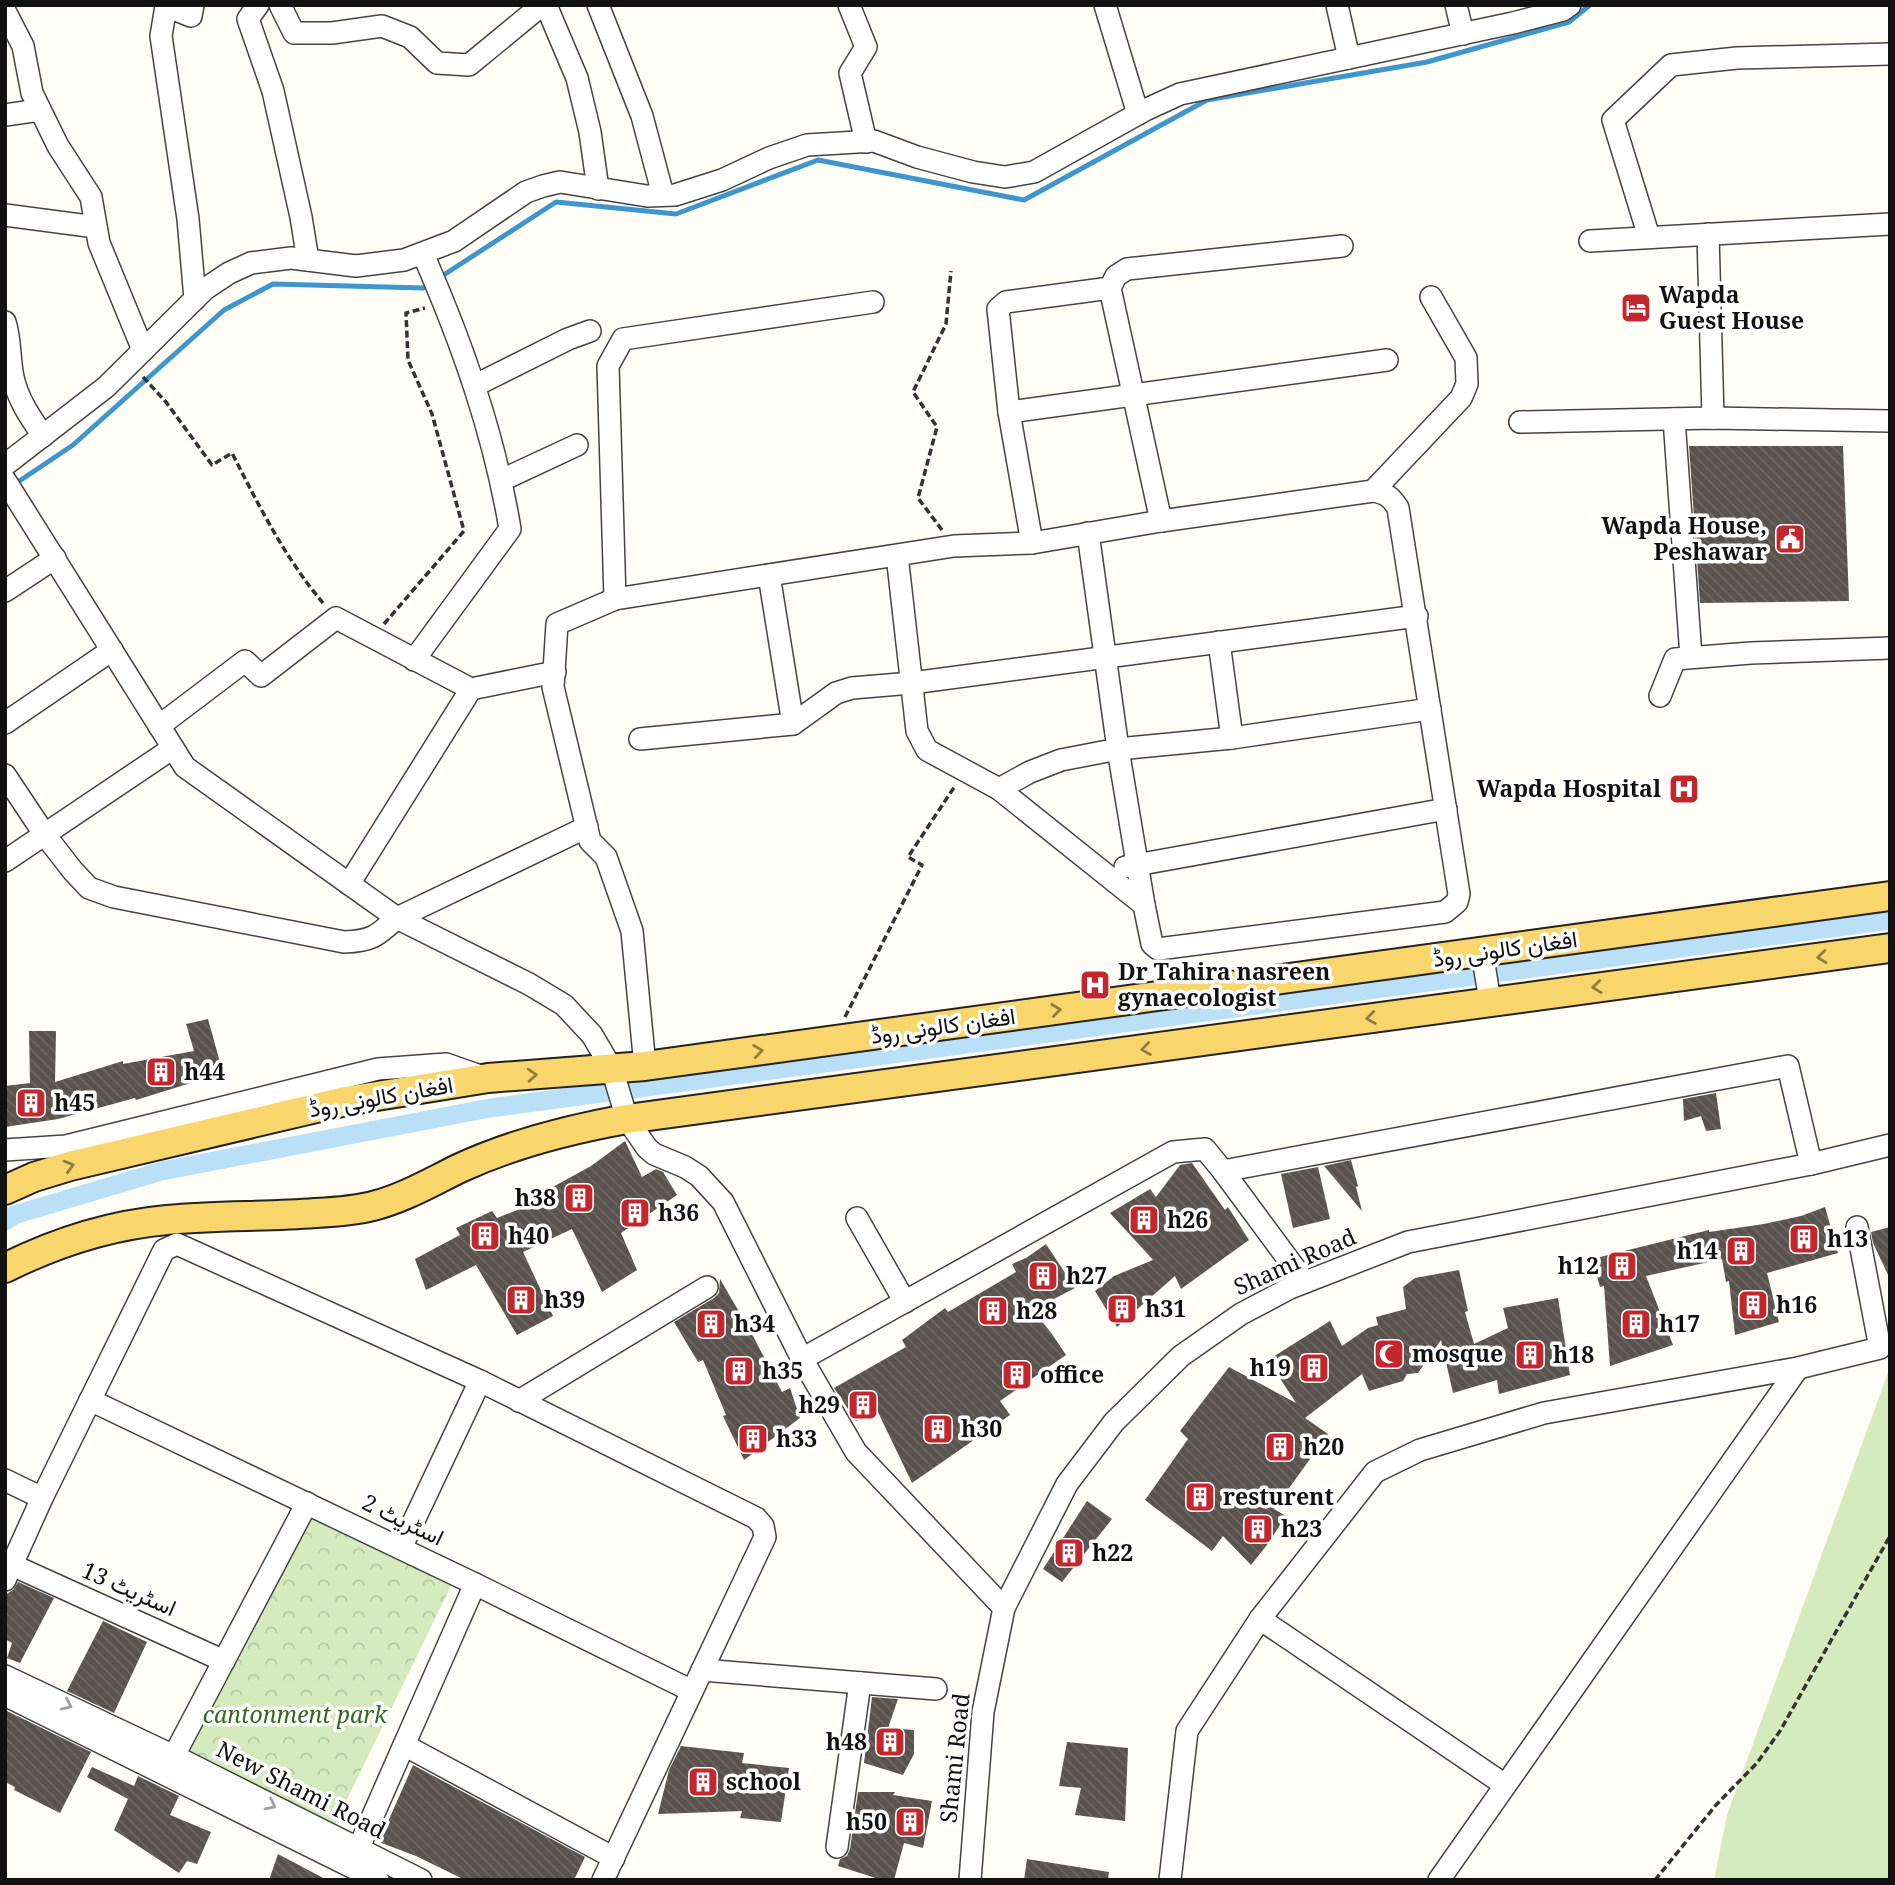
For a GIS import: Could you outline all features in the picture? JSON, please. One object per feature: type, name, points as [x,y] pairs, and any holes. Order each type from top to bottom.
[{"type":"main road","name":"افغان کالونی روڈ","points":[[5,1190],[34,1177],[70,1166],[295,1112],[488,1078],[614,1074],[645,1066],[1890,896]]},
{"type":"main road","points":[[5,1268],[53,1246],[137,1223],[372,1207],[411,1193],[461,1168],[506,1150],[576,1130],[624,1112],[1890,948]]},
{"type":"street","points":[[7,5],[5,11],[23,46],[32,93],[58,146],[90,197],[99,243],[143,350]]},
{"type":"street","points":[[193,5],[191,16],[166,6],[160,36],[186,207],[195,299]]},
{"type":"street","points":[[258,5],[248,19],[272,91],[301,217],[308,260]]},
{"type":"street","points":[[280,5],[294,33],[332,33],[382,26],[411,37],[437,63],[469,65],[544,5],[576,78],[590,132],[598,188]]},
{"type":"street","points":[[598,5],[642,116],[663,195]]},
{"type":"street","points":[[849,5],[866,47],[850,73],[866,142]]},
{"type":"street","points":[[1105,5],[1138,114]]},
{"type":"street","points":[[1337,5],[1349,58]]},
{"type":"street","points":[[1456,5],[1463,34]]},
{"type":"street","points":[[5,466],[107,387],[195,299],[229,273],[251,263],[276,259],[356,266],[404,260],[454,241],[526,192],[560,182],[647,196],[663,195],[699,188],[807,145],[874,141],[917,157],[973,172],[1005,177],[1034,172],[1138,114],[1180,94],[1463,34],[1523,13],[1563,10],[1570,5]]},
{"type":"street","points":[[1649,237],[1612,120],[1671,65],[1737,58],[1890,54]]},
{"type":"street","points":[[5,115],[40,110]]},
{"type":"street","points":[[5,215],[96,227]]},
{"type":"street","points":[[1590,241],[1890,224]]},
{"type":"street","points":[[1708,234],[1713,418]]},
{"type":"street","points":[[1160,521],[1110,288],[1116,276],[1127,269],[1342,246]]},
{"type":"street","points":[[414,660],[510,529],[502,480],[476,385],[423,254]]},
{"type":"street","points":[[1032,543],[1009,412],[998,309],[1006,302],[1110,288]]},
{"type":"street","points":[[1374,491],[1461,398],[1467,384],[1466,358],[1431,297]]},
{"type":"street","points":[[615,599],[608,366],[623,339],[873,302]]},
{"type":"street","points":[[5,322],[11,340],[13,376],[23,406],[43,436]]},
{"type":"street","points":[[476,385],[568,339],[590,331]]},
{"type":"street","points":[[1009,412],[1387,360]]},
{"type":"street","points":[[1520,422],[1713,418],[1890,421]]},
{"type":"street","points":[[1674,419],[1691,657]]},
{"type":"street","points":[[502,480],[577,445]]},
{"type":"street","points":[[10,487],[185,767],[397,918],[564,1005],[592,1035],[614,1074],[624,1112],[647,1148],[699,1176],[723,1202],[802,1359],[856,1452],[1004,1608]]},
{"type":"street","points":[[645,1066],[632,931],[606,857],[590,841],[553,687],[557,625],[615,599],[954,546],[1032,543],[1088,533],[1160,521],[1374,491],[1383,492],[1392,498],[1398,508],[1459,894],[1457,902],[1445,912],[1158,949],[1152,944],[1118,749],[1088,533]]},
{"type":"street","points":[[897,555],[917,731],[927,750],[999,789],[1144,905]]},
{"type":"street","points":[[5,591],[55,558]]},
{"type":"street","points":[[769,575],[793,724]]},
{"type":"street","points":[[640,739],[793,724],[836,693],[852,688],[912,683],[1417,616]]},
{"type":"street","points":[[159,726],[245,661],[261,676],[336,618],[471,688],[555,672]]},
{"type":"street","points":[[1219,642],[1232,738]]},
{"type":"street","points":[[1660,696],[1675,659],[1890,648]]},
{"type":"street","points":[[5,723],[112,650]]},
{"type":"street","points":[[349,884],[471,688]]},
{"type":"street","points":[[999,789],[1030,772],[1061,760],[1118,749],[1232,738],[1430,709]]},
{"type":"street","points":[[5,861],[173,748]]},
{"type":"street","points":[[5,775],[45,835],[89,888],[114,897],[344,942],[376,937],[397,918],[587,828]]},
{"type":"street","points":[[1103,873],[1137,864],[1446,809]]},
{"type":"street","points":[[1482,952],[1490,1001]]},
{"type":"street","points":[[5,1150],[66,1146],[378,1069],[446,1064],[488,1078]]},
{"type":"street","points":[[1223,1171],[1788,1066],[1811,1164]]},
{"type":"street","name":"Shami Road","points":[[970,1880],[983,1712],[1004,1608],[1067,1484],[1114,1422],[1181,1356],[1241,1314],[1305,1283],[1408,1242],[1811,1164],[1890,1145]]},
{"type":"street","points":[[802,1359],[1172,1152],[1205,1149],[1305,1283]]},
{"type":"street","points":[[857,1218],[905,1302]]},
{"type":"street","points":[[1170,1880],[1187,1731],[1260,1619],[1375,1472],[1420,1450],[1544,1413],[1798,1368],[1880,1348],[1857,1227]]},
{"type":"street","points":[[9,1573],[42,1498],[164,1250],[177,1244],[480,1381],[756,1518],[763,1526],[765,1537],[603,1880]]},
{"type":"street","points":[[519,1401],[707,1287]]},
{"type":"street","points":[[1438,1880],[1798,1368]]},
{"type":"street","points":[[401,1548],[480,1381]]},
{"type":"street","name":"اسٹریٹ 2","points":[[90,1400],[401,1548],[692,1691]]},
{"type":"street","points":[[5,1480],[42,1498]]},
{"type":"street","points":[[170,1764],[307,1503]]},
{"type":"street","name":"اسٹریٹ 13","points":[[9,1573],[224,1661]]},
{"type":"street","points":[[355,1858],[475,1584]]},
{"type":"street","points":[[1260,1619],[1504,1785]]},
{"type":"street","points":[[702,1670],[936,1689]]},
{"type":"street","name":"New Shami Road","points":[[5,1676],[355,1858],[421,1880]]},
{"type":"street","points":[[837,1847],[860,1683]]},
{"type":"street","name":"New Shami Road","points":[[5,1695],[170,1764]]},
{"type":"street","points":[[404,1745],[614,1858]]},
{"type":"street","name":"New Shami Road","points":[[355,1858],[378,1880]]},
{"type":"path","points":[[951,271],[946,324],[913,392],[937,427],[918,499],[954,546]]},
{"type":"path","points":[[373,636],[464,531],[432,414],[408,360],[406,313],[445,304]]},
{"type":"path","points":[[137,371],[166,402],[212,465],[232,453],[265,517],[296,568],[336,618]]},
{"type":"path","points":[[833,1041],[922,865],[908,857],[966,770]]},
{"type":"path","points":[[1655,1880],[1716,1805],[1757,1763],[1780,1731],[1890,1536]]},
{"type":"green space","points":[[1890,1367],[1890,1880],[1714,1880],[1727,1815]]},
{"type":"green space","name":"cantonment park","points":[[310,1510],[452,1584],[335,1824],[181,1754]]},
{"type":"building","name":"Wapda House, Peshawar","points":[[1689,446],[1843,446],[1849,601],[1700,603]]},
{"type":"building","points":[[208,1019],[223,1073],[136,1100],[135,1098],[58,1119],[5,1127],[5,1086],[30,1083],[29,1031],[56,1031],[55,1082],[123,1061],[123,1064],[194,1051],[186,1024]]},
{"type":"building","points":[[1716,1093],[1721,1129],[1706,1131],[1701,1116],[1684,1121],[1683,1099]]},
{"type":"building","points":[[625,1141],[642,1177],[656,1169],[663,1172],[677,1195],[621,1233],[637,1270],[602,1292],[572,1229],[523,1252],[553,1316],[517,1335],[476,1265],[426,1290],[415,1259],[460,1235],[456,1228],[492,1211],[497,1218],[555,1195],[551,1188],[591,1166]]},
{"type":"building","points":[[1351,1160],[1358,1186],[1356,1187],[1362,1211],[1324,1166]]},
{"type":"building","points":[[1192,1163],[1225,1210],[1228,1207],[1249,1240],[1181,1289],[1175,1276],[1117,1327],[1095,1291],[1114,1276],[1153,1260],[1110,1213],[1150,1189],[1156,1197],[1180,1165]]},
{"type":"building","points":[[1318,1167],[1330,1219],[1293,1228],[1281,1174]]},
{"type":"building","points":[[1825,1207],[1838,1253],[1767,1273],[1779,1322],[1735,1335],[1729,1281],[1726,1282],[1722,1259],[1646,1276],[1673,1345],[1610,1366],[1604,1286],[1600,1287],[1592,1259],[1709,1230],[1764,1224],[1801,1216]]},
{"type":"building","points":[[1890,1227],[1890,1279],[1873,1243],[1871,1232]]},
{"type":"building","points":[[1046,1244],[1075,1288],[1033,1310],[1066,1355],[1000,1401],[1010,1415],[912,1483],[876,1408],[856,1421],[834,1388],[906,1347],[902,1340],[945,1308],[948,1312],[1016,1272],[1012,1264]]},
{"type":"building","points":[[1459,1270],[1468,1311],[1465,1312],[1474,1344],[1508,1328],[1503,1308],[1558,1298],[1570,1375],[1499,1394],[1497,1380],[1453,1393],[1441,1340],[1418,1373],[1407,1374],[1403,1381],[1369,1391],[1362,1374],[1305,1418],[1328,1434],[1274,1509],[1286,1516],[1251,1565],[1223,1536],[1212,1551],[1145,1500],[1188,1439],[1180,1431],[1229,1367],[1296,1403],[1268,1360],[1330,1321],[1342,1346],[1368,1328],[1378,1325],[1376,1317],[1406,1309],[1403,1287],[1415,1278]]},
{"type":"building","points":[[720,1279],[782,1392],[790,1388],[800,1418],[744,1460],[723,1416],[726,1415],[703,1360],[698,1362],[674,1322],[714,1298],[719,1293]]},
{"type":"building","name":"h22","points":[[1087,1501],[1112,1519],[1062,1582],[1043,1569]]},
{"type":"building","points":[[18,1582],[54,1598],[20,1663],[7,1658],[12,1643],[5,1639],[5,1595],[13,1590]]},
{"type":"building","points":[[103,1621],[147,1642],[114,1713],[67,1691]]},
{"type":"building","name":"h48","points":[[872,1697],[898,1699],[888,1728],[914,1730],[914,1754],[903,1775],[864,1763]]},
{"type":"building","points":[[5,1710],[91,1752],[60,1813],[14,1790],[15,1787],[5,1782]]},
{"type":"building","points":[[1067,1742],[1128,1748],[1125,1821],[1075,1815],[1081,1788],[1059,1786]]},
{"type":"building","name":"school","points":[[681,1746],[744,1753],[742,1763],[789,1768],[781,1822],[740,1818],[742,1811],[658,1814],[669,1770]]},
{"type":"building","points":[[413,1765],[585,1857],[574,1880],[465,1880],[416,1856],[379,1842]]},
{"type":"building","points":[[92,1767],[134,1786],[138,1776],[179,1796],[170,1815],[211,1832],[197,1864],[187,1861],[179,1873],[114,1830],[128,1799],[87,1777]]},
{"type":"building","points":[[858,1792],[895,1792],[893,1795],[932,1801],[923,1848],[904,1843],[894,1880],[882,1880],[838,1866],[840,1859],[847,1856],[850,1849]]},
{"type":"building","points":[[278,1854],[327,1880],[269,1880]]},
{"type":"building","points":[[1027,1859],[1109,1872],[1108,1880],[1024,1880]]},
{"type":"waterway","points":[[439,278],[556,202],[676,214],[818,160],[1024,200],[1207,100],[1427,62],[1569,22],[1590,5]]},
{"type":"waterway","points":[[15,484],[73,445],[224,310],[273,284],[423,288],[430,284]]},
{"type":"waterway","points":[[5,1221],[14,1215],[162,1171],[490,1108],[1890,920]]},
{"type":"place","name":"Wapda Guest House","points":[[1636,308]]},
{"type":"place","name":"Wapda House, Peshawar","points":[[1790,539]]},
{"type":"place","name":"Wapda Hospital","points":[[1684,789]]},
{"type":"place","name":"Dr Tahira nasreen gynaecologist","points":[[1095,985]]},
{"type":"place","name":"h44","points":[[161,1072]]},
{"type":"place","name":"h45","points":[[31,1103]]},
{"type":"place","name":"h38","points":[[579,1198]]},
{"type":"place","name":"h36","points":[[635,1213]]},
{"type":"place","name":"h26","points":[[1144,1220]]},
{"type":"place","name":"h40","points":[[485,1236]]},
{"type":"place","name":"h13","points":[[1804,1239]]},
{"type":"place","name":"h14","points":[[1741,1251]]},
{"type":"place","name":"h12","points":[[1622,1266]]},
{"type":"place","name":"h27","points":[[1043,1276]]},
{"type":"place","name":"h39","points":[[521,1300]]},
{"type":"place","name":"h16","points":[[1753,1305]]},
{"type":"place","name":"h31","points":[[1122,1309]]},
{"type":"place","name":"h28","points":[[993,1311]]},
{"type":"place","name":"h34","points":[[711,1324]]},
{"type":"place","name":"h17","points":[[1636,1324]]},
{"type":"place","name":"mosque","points":[[1389,1354]]},
{"type":"place","name":"h18","points":[[1530,1355]]},
{"type":"place","name":"h19","points":[[1314,1368]]},
{"type":"place","name":"h35","points":[[739,1371]]},
{"type":"place","name":"office","points":[[1017,1375]]},
{"type":"place","name":"h29","points":[[863,1405]]},
{"type":"place","name":"h30","points":[[938,1429]]},
{"type":"place","name":"h33","points":[[753,1439]]},
{"type":"place","name":"h20","points":[[1280,1447]]},
{"type":"place","name":"resturent","points":[[1200,1497]]},
{"type":"place","name":"h23","points":[[1258,1529]]},
{"type":"place","name":"h22","points":[[1069,1553]]},
{"type":"place","name":"h48","points":[[890,1742]]},
{"type":"place","name":"school","points":[[703,1782]]},
{"type":"place","name":"h50","points":[[910,1822]]}]
